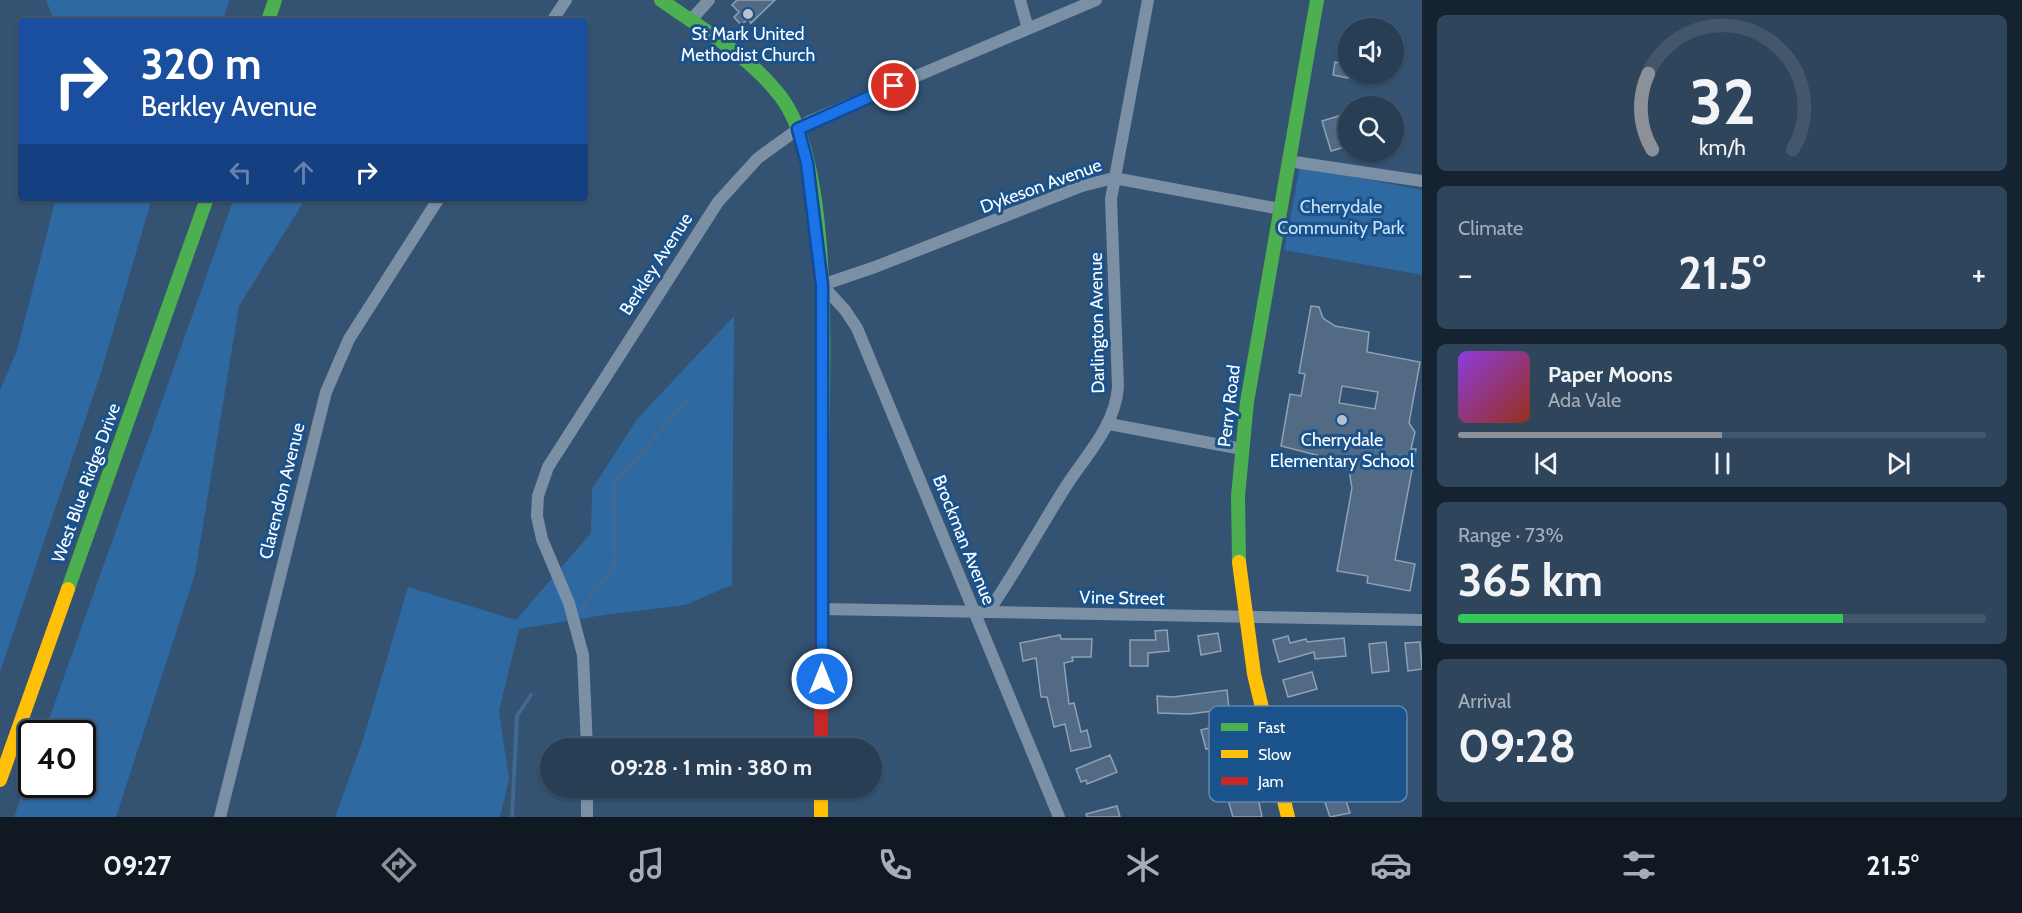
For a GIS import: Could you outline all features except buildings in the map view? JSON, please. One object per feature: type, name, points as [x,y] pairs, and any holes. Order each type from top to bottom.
[{"type":"street","points":[[269,18],[275,0]]},
{"type":"street","points":[[554,18],[566,0]]},
{"type":"street","points":[[661,0],[768,83],[791,112],[807,163],[822,285],[821,738]]},
{"type":"street","points":[[690,21],[709,0]]},
{"type":"street","points":[[1020,0],[1028,29]]},
{"type":"street","name":"Berkley Avenue","points":[[587,738],[583,655],[569,603],[538,524],[537,504],[542,483],[548,467],[718,202],[758,158],[798,129],[827,114],[1096,0]]},
{"type":"street","name":"Darlington Avenue","points":[[988,612],[1022,563],[1063,491],[1109,424],[1116,405],[1118,387],[1111,199],[1148,0]]},
{"type":"street","name":"Perry Road","points":[[1258,706],[1244,618],[1238,528],[1242,449],[1251,372],[1316,0]]},
{"type":"street","points":[[1288,161],[1422,181]]},
{"type":"street","name":"Dykeson Avenue","points":[[822,285],[875,267],[1082,186],[1114,178],[1280,209]]},
{"type":"street","name":"West Blue Ridge Drive","points":[[0,780],[206,201]]},
{"type":"street","name":"Clarendon Avenue","points":[[220,817],[326,392],[338,359],[349,339],[437,201]]},
{"type":"street","name":"Brockman Avenue","points":[[822,285],[845,310],[857,328],[1059,817]]},
{"type":"street","points":[[1109,424],[1242,449]]},
{"type":"street","name":"Vine Street","points":[[822,609],[1422,620]]},
{"type":"street","points":[[587,798],[587,817]]},
{"type":"street","points":[[821,798],[821,817]]},
{"type":"street","name":"Perry Road","points":[[1284,802],[1288,817]]},
{"type":"green space","points":[[46,0],[229,0],[224,18],[53,18]]},
{"type":"green space","name":"Cherrydale Community Park","points":[[1300,166],[1422,190],[1422,275],[1284,250]]},
{"type":"green space","points":[[55,201],[151,201],[100,376],[0,672],[0,390],[17,350]]},
{"type":"green space","points":[[233,201],[304,201],[239,306],[195,574],[116,817],[14,817],[21,798],[96,798],[96,720],[49,720]]},
{"type":"green space","points":[[734,316],[732,585],[685,605],[519,629],[499,711],[509,779],[500,817],[335,817],[363,740],[408,587],[516,620],[591,533],[592,489],[637,419]]},
{"type":"waterway","points":[[581,609],[615,566],[614,484],[689,398]]},
{"type":"waterway","points":[[512,817],[517,716],[531,695]]},
{"type":"traffic: fast","points":[[269,18],[275,0]]},
{"type":"traffic: fast","points":[[661,0],[725,44],[769,82],[781,97],[798,130],[810,173],[818,222],[822,276],[822,469]]},
{"type":"traffic: fast","points":[[1239,562],[1238,496],[1247,402],[1317,0]]},
{"type":"traffic: fast","points":[[68,589],[206,201]]},
{"type":"traffic: slow","points":[[1239,562],[1254,674],[1262,706]]},
{"type":"traffic: slow","points":[[0,780],[68,589]]},
{"type":"traffic: slow","points":[[821,798],[821,817]]},
{"type":"traffic: slow","points":[[1284,802],[1288,817]]},
{"type":"traffic: jam","points":[[821,738],[822,469]]},
{"type":"place","name":"St Mark United Methodist Church","points":[[748,14]]},
{"type":"place","name":"Cherrydale Elementary School","points":[[1342,420]]},
{"type":"route","points":[[822,679],[822,285],[807,163],[798,129],[808,122],[894,86]]}]
